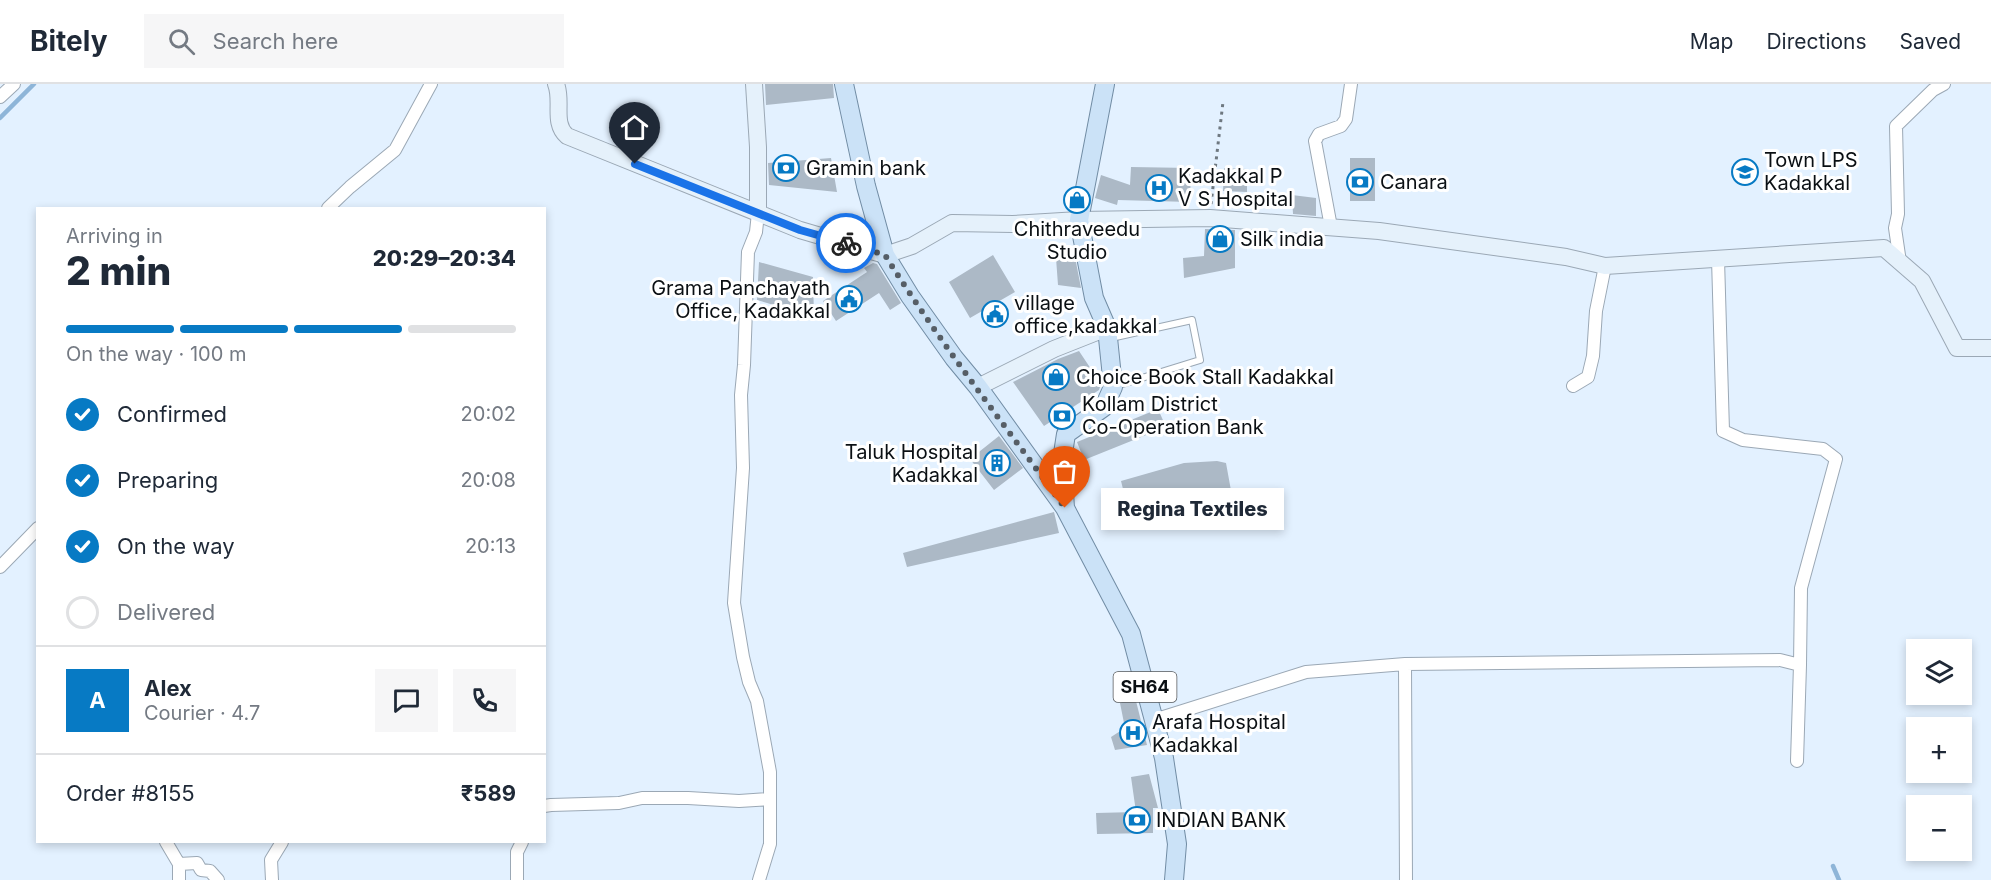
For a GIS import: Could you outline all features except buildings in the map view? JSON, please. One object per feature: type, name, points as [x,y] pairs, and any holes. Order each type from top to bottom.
[{"type":"main road","name":"SH64","points":[[844,84],[866,186],[885,255],[910,296],[954,358],[978,387],[1065,508],[1131,634],[1164,758],[1177,844],[1174,880]]},
{"type":"main road","points":[[1065,508],[1062,460],[1066,434],[1104,407],[1113,387],[1107,333],[1094,298],[1078,220],[1105,84]]},
{"type":"street","points":[[0,97],[14,84]]},
{"type":"street","points":[[329,207],[395,150],[431,84]]},
{"type":"street","points":[[556,84],[559,92],[558,124],[567,136],[800,230],[885,255],[912,246],[952,223],[1013,224],[1078,220],[1210,218],[1379,231],[1566,257],[1605,266],[1884,248],[1922,281],[1956,348],[1991,348]]},
{"type":"street","points":[[754,84],[758,147],[758,213],[756,232],[748,252],[741,395],[743,468],[734,603],[743,657],[749,682],[757,701],[770,772],[770,844],[759,880]]},
{"type":"street","points":[[1331,227],[1315,141],[1319,134],[1341,126],[1346,119],[1351,84]]},
{"type":"street","points":[[1900,262],[1894,228],[1898,214],[1896,126],[1933,90],[1944,84]]},
{"type":"street","points":[[1718,259],[1723,430],[1743,440],[1823,449],[1836,459],[1801,588],[1797,761]]},
{"type":"street","points":[[1573,387],[1588,377],[1593,356],[1596,311],[1605,266]]},
{"type":"street","points":[[978,387],[1054,349],[1107,333]]},
{"type":"street","points":[[0,567],[36,530]]},
{"type":"street","points":[[1154,720],[1306,672],[1405,664],[1780,660],[1800,665]]},
{"type":"street","points":[[1405,664],[1406,880]]},
{"type":"street","points":[[546,806],[619,803],[642,798],[739,801],[770,799]]},
{"type":"street","points":[[167,843],[179,864],[179,880]]},
{"type":"street","points":[[272,880],[271,860],[281,843]]},
{"type":"street","points":[[517,880],[517,852],[522,843]]},
{"type":"street","points":[[179,864],[197,863],[201,870],[210,871],[218,880]]},
{"type":"lane","points":[[1107,333],[1192,320],[1200,360],[1113,387]]},
{"type":"path","points":[[1210,218],[1222,102]]},
{"type":"waterway","points":[[0,118],[34,84]]},
{"type":"waterway","points":[[1833,866],[1839,880]]},
{"type":"way so far","points":[[846,243],[885,255],[910,296],[954,358],[978,387],[1065,508]]},
{"type":"place","name":"Gramin bank","points":[[786,168]]},
{"type":"place","name":"Town LPS Kadakkal","points":[[1745,172]]},
{"type":"place","name":"Canara","points":[[1360,182]]},
{"type":"place","name":"Kadakkal P V S Hospital","points":[[1159,188]]},
{"type":"place","name":"Chithraveedu Studio","points":[[1077,200]]},
{"type":"place","name":"Silk india","points":[[1220,239]]},
{"type":"place","name":"Grama Panchayath Office, Kadakkal","points":[[849,299]]},
{"type":"place","name":"village office,kadakkal","points":[[995,314]]},
{"type":"place","name":"Choice Book Stall Kadakkal","points":[[1056,377]]},
{"type":"place","name":"Kollam District Co-Operation Bank","points":[[1062,416]]},
{"type":"place","name":"Taluk Hospital Kadakkal","points":[[997,463]]},
{"type":"place","name":"Regina Textiles","points":[[1065,508]]},
{"type":"place","name":"Arafa Hospital Kadakkal","points":[[1133,733]]},
{"type":"place","name":"INDIAN BANK","points":[[1137,820]]},
{"type":"route","points":[[635,164],[800,230],[846,243]]}]
